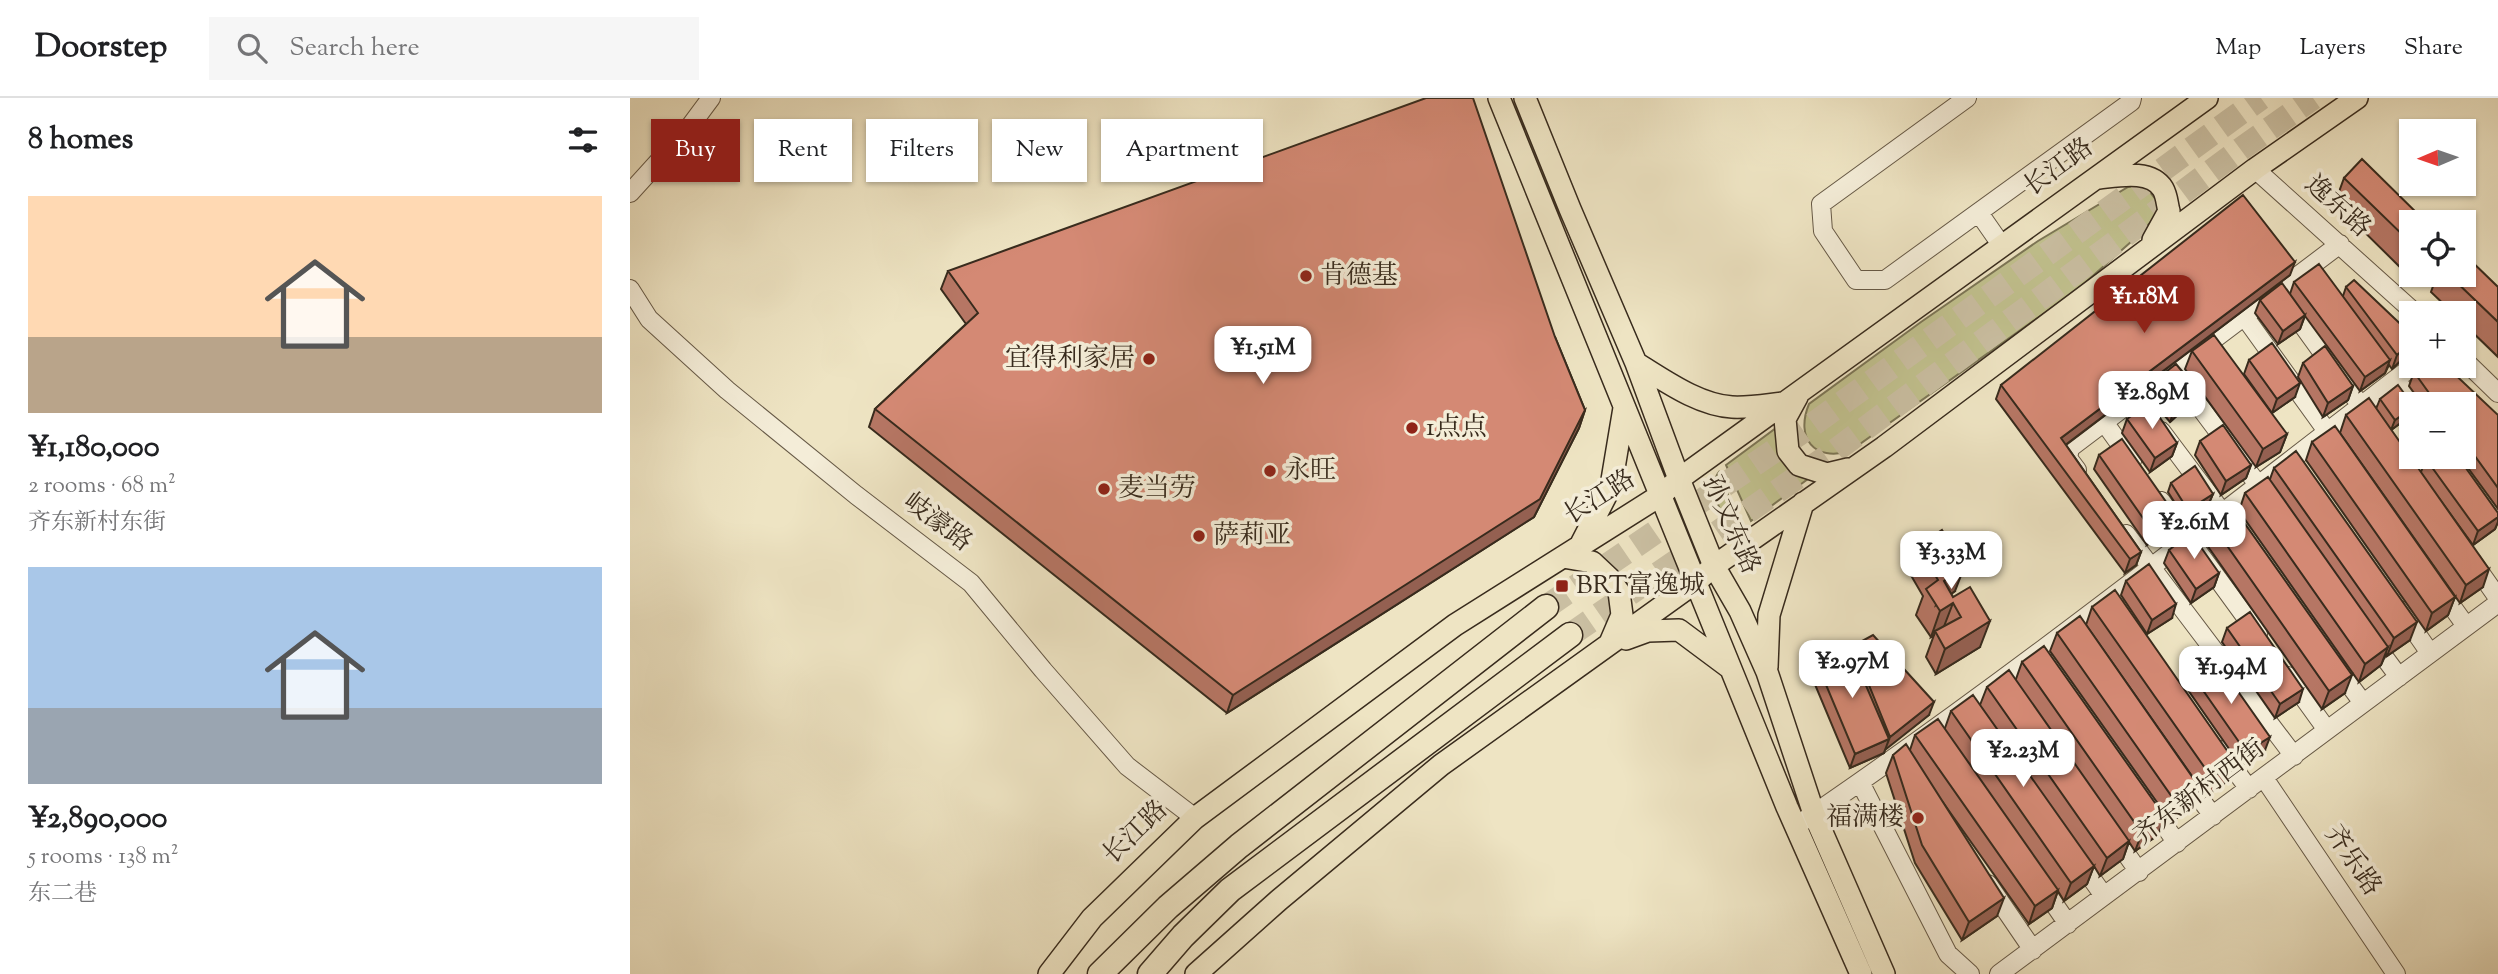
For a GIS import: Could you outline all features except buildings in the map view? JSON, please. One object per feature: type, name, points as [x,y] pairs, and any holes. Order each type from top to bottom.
[{"type":"highway","points":[[1100,974],[1168,906],[1239,846],[1546,607]]},
{"type":"highway","points":[[1150,974],[1183,936],[1230,890],[1570,635]]},
{"type":"main road","name":"孙文东路","points":[[1499,98],[1796,826],[1861,974]]},
{"type":"main road","points":[[1196,974],[1279,900],[1441,765],[1696,582],[1714,566],[1854,468],[2255,169],[2357,98]]},
{"type":"main road","name":"长江路","points":[[1049,974],[1092,918],[1195,818],[1455,625],[1661,495],[1792,396],[2096,179],[2203,99]]},
{"type":"main road","name":"孙文东路","points":[[1529,101],[1570,209],[1636,363],[1714,566],[1740,611],[1767,672],[1814,814],[1884,974]]},
{"type":"main road","points":[[2096,179],[2136,175],[2157,182],[2165,192],[2169,211],[2146,251]]},
{"type":"main road","points":[[1636,363],[1664,380],[1715,404],[1745,407],[1792,396]]},
{"type":"main road","points":[[1792,396],[1784,419],[1788,451],[1799,465],[1827,474],[1854,468]]},
{"type":"main road","points":[[1610,643],[1622,615],[1619,592],[1592,562],[1571,552],[1611,486],[1624,406]]},
{"type":"main road","points":[[1767,672],[1769,615],[1804,503]]},
{"type":"main road","points":[[1610,643],[1648,631],[1679,630],[1731,668]]},
{"type":"street","points":[[630,193],[688,129],[711,98]]},
{"type":"street","points":[[1967,98],[1821,204],[1823,231],[1856,280],[1885,280],[2131,102],[2132,98]]},
{"type":"street","name":"逸东路","points":[[2255,169],[2402,301]]},
{"type":"street","points":[[1979,213],[2002,246]]},
{"type":"street","points":[[2084,480],[2068,458],[2070,449],[2104,422],[2145,408],[2173,370],[2212,349],[2245,316],[2340,244]]},
{"type":"street","name":"岐濠路","points":[[630,289],[649,319],[727,390],[856,495],[971,583],[1127,766],[1195,818]]},
{"type":"street","points":[[2278,291],[2376,429]]},
{"type":"street","points":[[2245,316],[2343,453]]},
{"type":"street","points":[[2173,370],[2274,506]]},
{"type":"street","points":[[2476,372],[2498,393]]},
{"type":"street","points":[[1796,826],[1860,782],[1905,759],[1971,710],[2112,604],[2150,566],[2399,377]]},
{"type":"street","points":[[2396,379],[2405,392]]},
{"type":"street","points":[[2145,408],[2239,536]]},
{"type":"street","points":[[2104,422],[2328,730]]},
{"type":"street","points":[[2117,523],[2294,756]]},
{"type":"street","points":[[2458,542],[2498,600]]},
{"type":"street","points":[[2428,572],[2466,626]]},
{"type":"street","points":[[2392,599],[2430,653]]},
{"type":"street","name":"齐东新村西街","points":[[1999,974],[2294,756],[2498,600]]},
{"type":"street","points":[[2360,624],[2399,677]]},
{"type":"street","points":[[2322,648],[2363,703]]},
{"type":"street","name":"齐乐路","points":[[2208,733],[2257,783],[2396,974]]},
{"type":"street","points":[[2172,760],[2213,816]]},
{"type":"street","points":[[1860,782],[1948,954],[1954,974]]},
{"type":"street","points":[[2136,787],[2177,843]]},
{"type":"street","points":[[2107,826],[2138,872]]},
{"type":"street","points":[[2064,839],[2105,896]]},
{"type":"street","points":[[2028,866],[2068,924]]},
{"type":"street","points":[[1978,869],[2033,950]]},
{"type":"street","points":[[1948,954],[1970,974]]},
{"type":"green space","points":[[2135,186],[2149,191],[2157,201],[2156,216],[2142,232],[2077,290],[1850,451],[1826,453],[1811,444],[1804,427],[1809,404],[2038,241],[2128,187]]},
{"type":"green space","points":[[1780,425],[1812,476],[1751,521],[1726,465]]},
{"type":"green space","points":[[1719,472],[1741,528],[1730,526],[1719,507],[1714,485]]},
{"type":"tunnel","points":[[1546,607],[1812,425],[2261,98]]},
{"type":"tunnel","points":[[1570,635],[1828,456],[2313,98]]},
{"type":"place","name":"肯德基","points":[[1306,276]]},
{"type":"place","name":"宜得利家居","points":[[1149,359]]},
{"type":"place","name":"1点点","points":[[1412,428]]},
{"type":"place","name":"永旺","points":[[1270,471]]},
{"type":"place","name":"麦当劳","points":[[1104,489]]},
{"type":"place","name":"萨莉亚","points":[[1199,536]]},
{"type":"place","name":"BRT富逸城","points":[[1562,586]]},
{"type":"place","name":"福满楼","points":[[1918,818]]}]
